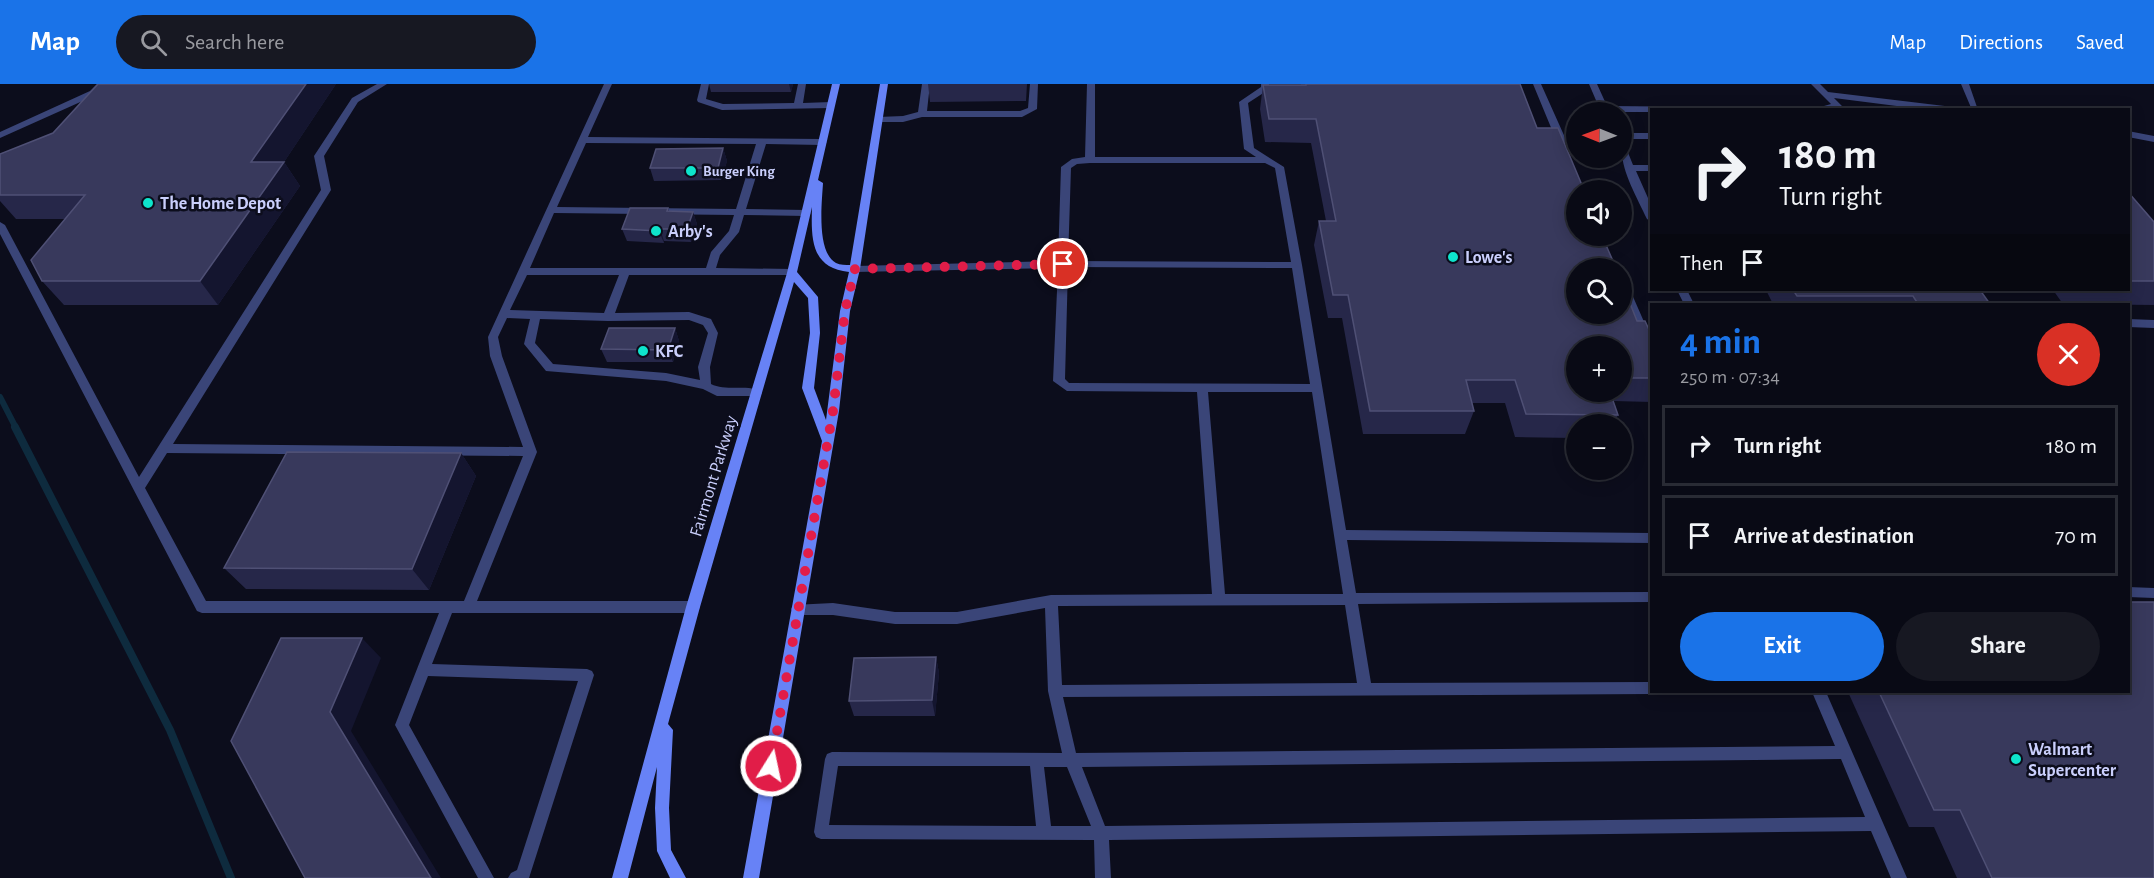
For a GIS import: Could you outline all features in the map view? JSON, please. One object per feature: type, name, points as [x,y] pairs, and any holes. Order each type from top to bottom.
[{"type":"main road","name":"Fairmont Parkway","points":[[620,878],[693,608],[792,273],[836,84]]},
{"type":"main road","points":[[751,878],[828,441],[845,311],[855,269],[884,84]]},
{"type":"main road","points":[[818,160],[819,247],[825,258],[834,266],[855,269]]},
{"type":"main road","points":[[792,273],[813,297],[815,333],[808,388],[828,441]]},
{"type":"main road","points":[[667,704],[662,808],[664,851],[678,878]]},
{"type":"lane","points":[[0,135],[93,93],[102,84]]},
{"type":"lane","points":[[138,489],[326,190],[319,156],[355,100],[383,84]]},
{"type":"lane","points":[[468,607],[531,452],[496,356],[493,337],[608,84]]},
{"type":"lane","points":[[705,84],[701,100],[722,107],[831,105]]},
{"type":"lane","points":[[798,106],[802,84]]},
{"type":"lane","points":[[922,114],[926,84]]},
{"type":"lane","points":[[878,120],[903,119],[922,114],[1022,114],[1032,109],[1034,84]]},
{"type":"lane","points":[[1090,160],[1091,84]]},
{"type":"lane","points":[[1265,84],[1265,88],[1243,102],[1249,149],[1279,167],[1297,264],[1348,599],[1365,690]]},
{"type":"lane","points":[[1537,84],[1564,148]]},
{"type":"lane","points":[[1593,84],[1600,102]]},
{"type":"lane","points":[[1815,84],[1840,108]]},
{"type":"lane","points":[[1965,84],[1976,108]]},
{"type":"lane","points":[[1826,94],[1937,108]]},
{"type":"lane","points":[[1632,111],[1650,111]]},
{"type":"lane","points":[[2130,134],[2154,139]]},
{"type":"lane","points":[[1632,136],[1650,136]]},
{"type":"lane","points":[[583,140],[822,142]]},
{"type":"lane","points":[[710,270],[715,254],[735,232],[762,141]]},
{"type":"lane","points":[[1267,160],[1074,160],[1066,167],[1059,381],[1067,387],[1317,388]]},
{"type":"lane","points":[[1629,168],[1647,196]]},
{"type":"lane","points":[[1632,168],[1650,168]]},
{"type":"lane","points":[[551,210],[806,213]]},
{"type":"lane","points":[[0,225],[202,607],[693,608]]},
{"type":"lane","points":[[855,269],[1063,264],[1297,264]]},
{"type":"lane","points":[[523,271],[625,273],[710,270],[792,273]]},
{"type":"lane","points":[[608,317],[625,273]]},
{"type":"lane","points":[[1632,307],[1650,349]]},
{"type":"lane","points":[[503,314],[608,317],[689,316],[707,322],[713,333],[704,367],[706,386]]},
{"type":"lane","points":[[536,315],[529,344],[550,368],[666,377],[706,386],[717,392],[756,393]]},
{"type":"lane","points":[[2130,323],[2154,324]]},
{"type":"lane","points":[[1202,388],[1219,599]]},
{"type":"lane","points":[[163,448],[531,452]]},
{"type":"lane","points":[[1339,535],[1650,538]]},
{"type":"lane","points":[[2130,592],[2154,593]]},
{"type":"lane","points":[[798,609],[833,609],[895,618],[957,618],[1051,601],[1650,597]]},
{"type":"lane","points":[[1051,601],[1054,691],[1072,760],[1101,833],[1103,878]]},
{"type":"lane","points":[[448,607],[402,725],[486,878]]},
{"type":"lane","points":[[424,670],[587,675],[523,875],[516,878]]},
{"type":"lane","points":[[1054,691],[1650,688]]},
{"type":"lane","points":[[1819,693],[1899,878]]},
{"type":"lane","points":[[1845,752],[1072,760],[832,759],[821,832],[1101,833],[1876,824]]},
{"type":"lane","points":[[1036,760],[1044,833]]},
{"type":"building","name":"The Home Depot","points":[[98,84],[306,84],[251,162],[284,162],[200,281],[42,281],[31,260],[85,195],[0,195],[0,154],[53,133]]},
{"type":"building","name":"Lowe's","points":[[1520,84],[1537,128],[1558,128],[1566,147],[1566,168],[1575,168],[1580,180],[1566,180],[1566,246],[1606,246],[1612,258],[1566,258],[1566,324],[1632,324],[1632,308],[1637,321],[1645,321],[1650,332],[1650,378],[1632,378],[1632,336],[1566,336],[1566,402],[1613,402],[1618,414],[1526,414],[1515,380],[1466,380],[1474,411],[1370,411],[1348,295],[1333,295],[1319,221],[1336,221],[1316,119],[1269,119],[1263,85]]},
{"type":"building","points":[[723,148],[718,168],[650,168],[656,149]]},
{"type":"building","points":[[2130,194],[2154,222],[2154,281],[2130,281]]},
{"type":"building","points":[[630,208],[668,208],[667,211],[693,212],[687,229],[660,229],[659,231],[622,229]]},
{"type":"building","points":[[1794,291],[1981,291],[1989,303],[1917,303],[1913,296],[1797,296]]},
{"type":"building","points":[[609,328],[675,328],[668,350],[601,349]]},
{"type":"building","points":[[287,452],[461,453],[412,569],[224,568]]},
{"type":"building","name":"Walmart Supercenter","points":[[2130,602],[2154,602],[2154,878],[1992,878],[1960,810],[1934,810],[1879,693],[2130,693]]},
{"type":"building","points":[[281,638],[362,638],[330,712],[431,878],[305,878],[231,741]]},
{"type":"building","points":[[936,657],[932,700],[849,701],[854,658]]},
{"type":"waterway","points":[[0,397],[16,428]]},
{"type":"waterway","points":[[15,427],[170,730],[231,878]]},
{"type":"place","name":"Burger King","points":[[691,171]]},
{"type":"place","name":"The Home Depot","points":[[148,203]]},
{"type":"place","name":"Arby's","points":[[656,231]]},
{"type":"place","name":"Lowe's","points":[[1453,257]]},
{"type":"place","name":"KFC","points":[[643,351]]},
{"type":"place","name":"Walmart Supercenter","points":[[2016,759]]},
{"type":"route","points":[[771,766],[833,411],[845,311],[855,269],[933,269],[981,265],[1063,264]]}]
